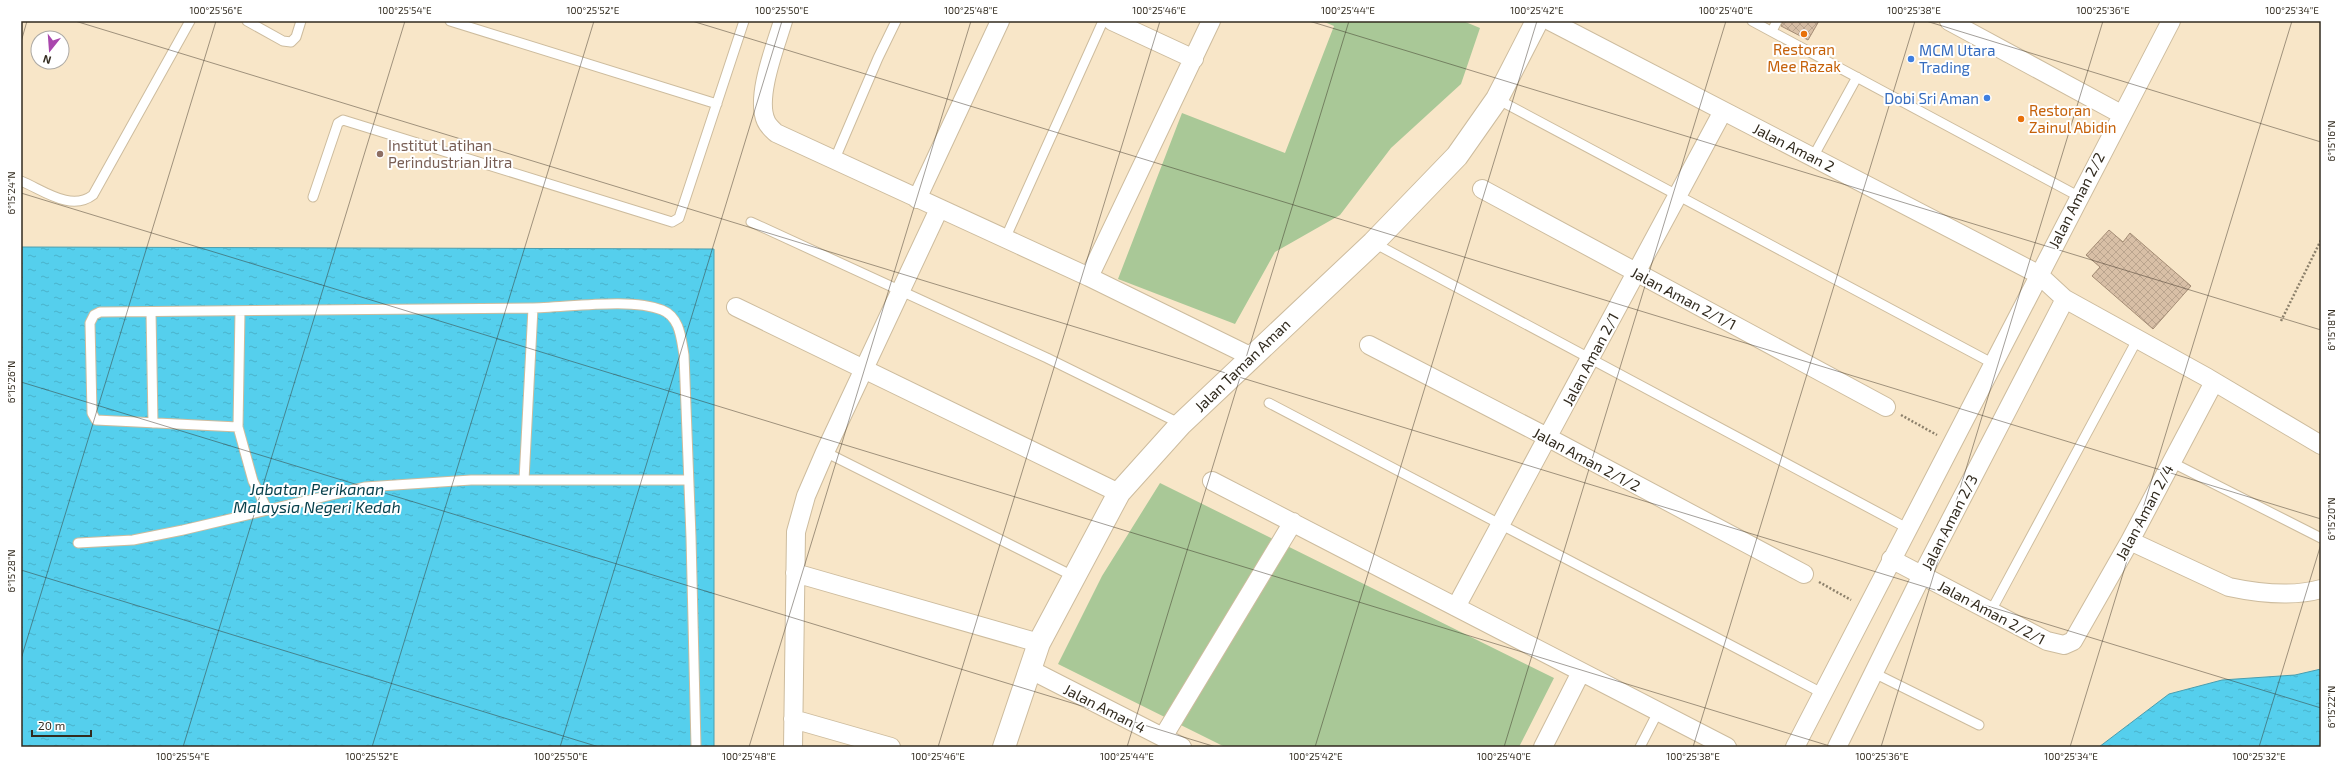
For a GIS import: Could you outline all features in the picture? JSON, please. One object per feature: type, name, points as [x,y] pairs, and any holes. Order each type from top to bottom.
[{"type":"street","points":[[783,21],[765,89],[763,105],[766,122],[776,133],[1088,277],[1250,356]]},
{"type":"street","points":[[917,199],[1000,21]]},
{"type":"street","points":[[1112,21],[1194,59]]},
{"type":"street","points":[[1088,277],[1211,21]]},
{"type":"street","name":"Jalan Taman Aman","points":[[1004,747],[1039,643],[1119,493],[1181,424],[1250,356],[1373,242],[1457,156],[1497,98],[1537,21]]},
{"type":"street","name":"Jalan Aman 2","points":[[1550,21],[2038,274],[2065,299],[2214,382],[2321,445]]},
{"type":"street","points":[[1949,21],[2122,114]]},
{"type":"street","name":"Jalan Aman 2/2","points":[[1795,747],[2078,196],[2171,21]]},
{"type":"street","name":"Jalan Aman 2/1","points":[[1456,607],[1723,111]]},
{"type":"street","name":"Jalan Aman 2/1/1","points":[[1482,189],[1886,407]]},
{"type":"street","points":[[793,747],[796,532],[806,496],[825,452],[939,209]]},
{"type":"street","name":"Jalan Aman 2/3","points":[[1837,747],[1922,575],[2065,299]]},
{"type":"street","points":[[736,307],[1119,493]]},
{"type":"street","name":"Jalan Aman 2/1/2","points":[[1368,345],[1547,437],[1804,574]]},
{"type":"street","name":"Jalan Aman 2/4","points":[[2073,641],[2130,541],[2214,382]]},
{"type":"street","points":[[1212,481],[1727,747]]},
{"type":"street","points":[[1162,737],[1293,522]]},
{"type":"street","points":[[2130,541],[2229,587],[2243,590],[2287,593],[2321,589]]},
{"type":"street","name":"Jalan Aman 2/2/1","points":[[1891,559],[2047,642],[2064,645],[2073,641]]},
{"type":"street","points":[[795,574],[1039,643]]},
{"type":"street","name":"Jalan Aman 4","points":[[1029,669],[1182,747]]},
{"type":"street","points":[[1543,747],[1581,672]]},
{"type":"street","points":[[793,719],[891,747]]},
{"type":"lane","points":[[21,181],[71,203],[84,202],[93,195],[190,21]]},
{"type":"lane","points":[[247,21],[283,41],[291,42],[296,37],[301,21]]},
{"type":"lane","points":[[450,21],[717,104]]},
{"type":"lane","points":[[313,197],[338,123],[343,120],[672,222],[679,218],[744,21]]},
{"type":"lane","points":[[834,161],[878,58],[896,21]]},
{"type":"lane","points":[[1005,239],[1103,21]]},
{"type":"lane","points":[[1752,21],[2078,196]]},
{"type":"lane","points":[[1772,31],[1777,21]]},
{"type":"lane","points":[[1813,157],[1857,77]]},
{"type":"lane","points":[[1497,98],[1992,363]]},
{"type":"lane","points":[[751,222],[901,290],[1181,424]]},
{"type":"lane","points":[[1373,242],[1907,528]]},
{"type":"lane","points":[[238,427],[96,420],[92,413],[90,338],[90,323],[94,314],[100,312],[533,308],[626,304],[663,310],[675,319],[681,333],[684,355],[691,537],[696,747]]},
{"type":"lane","points":[[524,480],[533,308]]},
{"type":"lane","points":[[240,311],[238,427],[253,481],[267,509]]},
{"type":"lane","points":[[151,312],[153,424]]},
{"type":"lane","points":[[1991,611],[2137,340]]},
{"type":"lane","points":[[1269,403],[1822,693]]},
{"type":"lane","points":[[825,452],[1074,576]]},
{"type":"lane","points":[[2171,462],[2321,538]]},
{"type":"lane","points":[[78,543],[133,540],[183,530],[365,486],[471,480],[688,480]]},
{"type":"lane","points":[[1874,673],[1979,725]]},
{"type":"lane","points":[[1640,747],[1658,712]]},
{"type":"path","points":[[2281,321],[2321,240]]},
{"type":"path","points":[[1886,407],[1951,443]]},
{"type":"path","points":[[1804,574],[1866,608]]},
{"type":"green space","points":[[1322,21],[1463,21],[1480,28],[1461,84],[1391,148],[1340,215],[1275,252],[1235,324],[1118,279],[1182,113],[1285,153],[1334,26]]},
{"type":"green space","points":[[1160,483],[1554,678],[1519,747],[1225,747],[1058,664],[1102,576]]},
{"type":"water","name":"Jabatan Perikanan Malaysia Negeri Kedah","points":[[21,247],[714,249],[714,747],[21,747]]},
{"type":"water","points":[[2321,669],[2321,747],[2099,747],[2169,694],[2222,680],[2295,675]]},
{"type":"building","name":"Restoran Mee Razak","points":[[1783,21],[1819,21],[1808,40],[1781,26]]},
{"type":"building","points":[[2109,230],[2123,242],[2130,233],[2191,286],[2153,329],[2092,276],[2100,267],[2086,255]]},
{"type":"place","name":"Restoran Mee Razak","points":[[1804,34]]},
{"type":"place","name":"MCM Utara Trading","points":[[1911,59]]},
{"type":"place","name":"Dobi Sri Aman","points":[[1987,98]]},
{"type":"place","name":"Restoran Zainul Abidin","points":[[2021,119]]},
{"type":"place","name":"Institut Latihan Perindustrian Jitra","points":[[380,154]]}]
